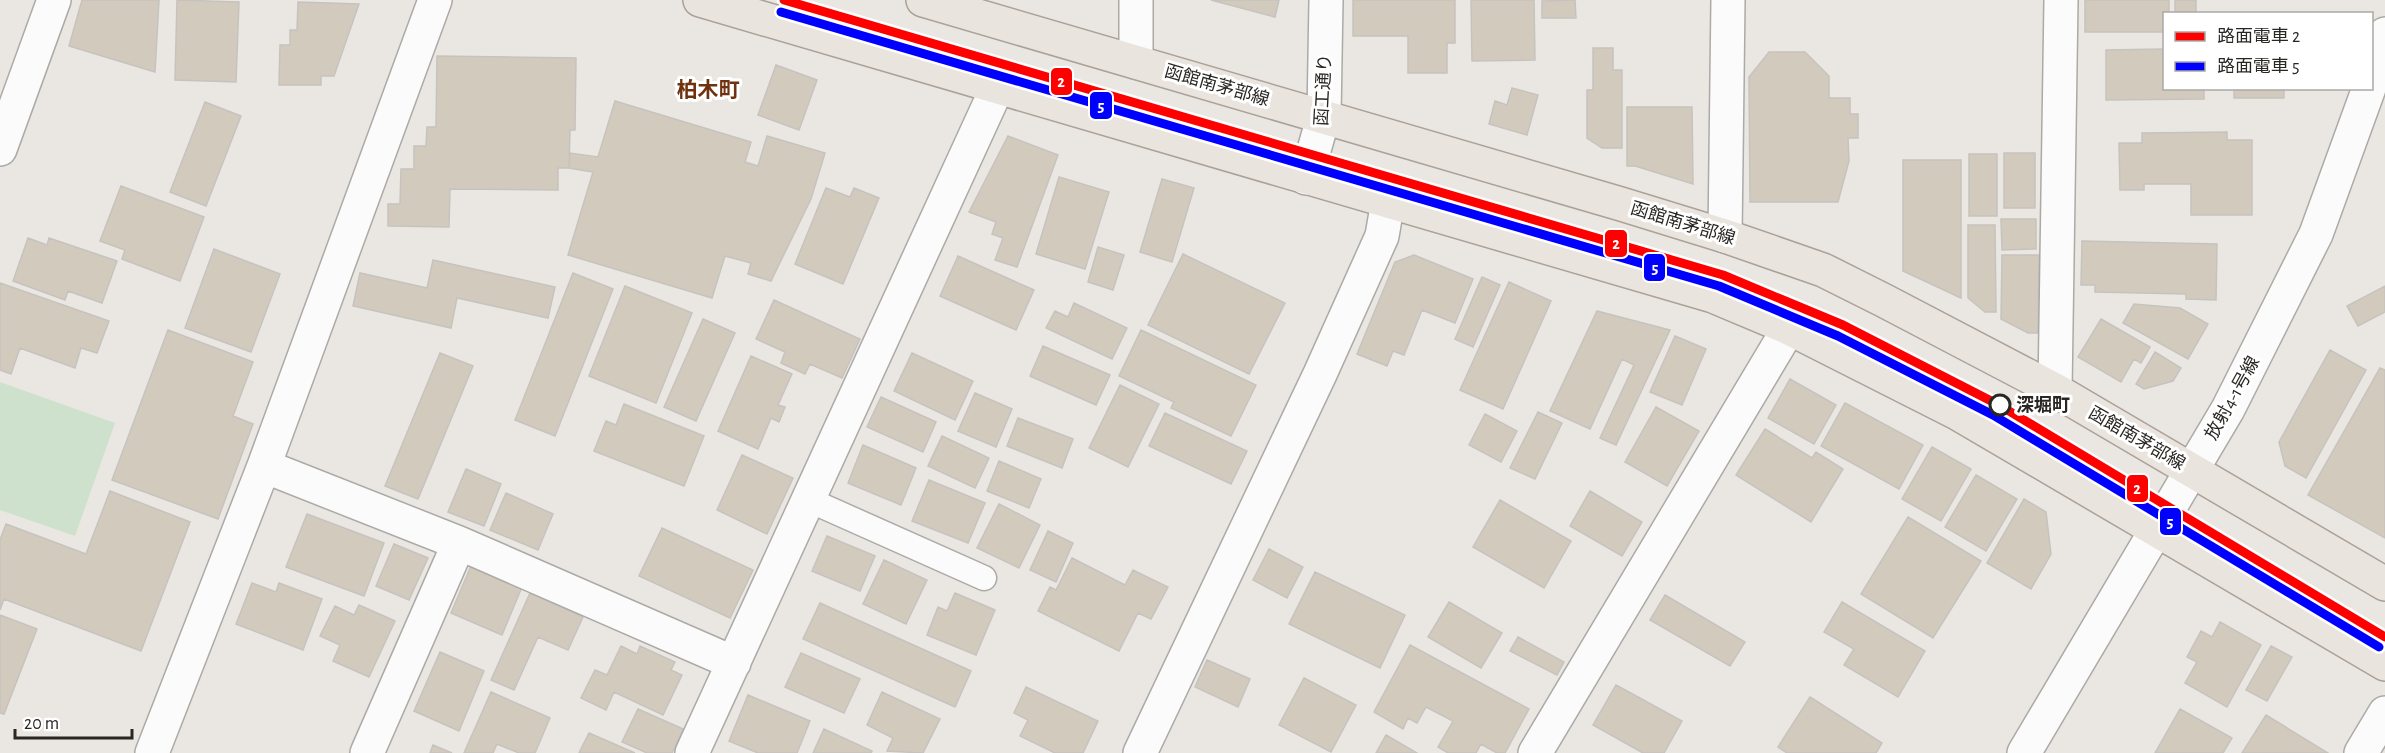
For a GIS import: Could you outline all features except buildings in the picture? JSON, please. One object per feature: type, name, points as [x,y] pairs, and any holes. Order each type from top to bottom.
[{"type":"main road","points":[[700,0],[1713,296],[1789,328],[1957,413],[2385,664]]},
{"type":"main road","name":"函館南茅部線","points":[[923,0],[1324,115],[1725,236],[1823,270],[1976,346],[2055,390],[2385,584]]},
{"type":"street","points":[[0,149],[54,0]]},
{"type":"street","points":[[152,753],[264,466],[435,0]]},
{"type":"street","points":[[1136,0],[1137,62]]},
{"type":"street","name":"函工通り","points":[[1306,178],[1324,115],[1326,0]]},
{"type":"street","points":[[1725,236],[1728,0]]},
{"type":"street","points":[[2055,390],[2061,0]]},
{"type":"street","points":[[2373,78],[2385,34]]},
{"type":"street","points":[[692,753],[997,88]]},
{"type":"street","name":"放射4-1号線","points":[[2024,753],[2234,399],[2316,234],[2368,90]]},
{"type":"street","points":[[1140,753],[1320,374],[1382,236],[1388,201]]},
{"type":"street","points":[[1535,753],[1789,328]]},
{"type":"street","points":[[264,466],[459,543],[734,663]]},
{"type":"street","points":[[367,753],[459,543]]},
{"type":"street","points":[[2361,753],[2385,713]]},
{"type":"lane","points":[[809,500],[984,578]]},
{"type":"green space","points":[[0,382],[115,423],[75,536],[0,510]]},
{"type":"tram line","name":"2","points":[[784,0],[1723,275],[1843,325],[1999,405],[2385,637]]},
{"type":"tram line","name":"5","points":[[781,12],[1719,286],[1838,336],[1993,415],[2379,647]]},
{"type":"place","name":"深堀町","points":[[2000,405]]},
{"type":"district","name":"柏木町","points":[[708,90]]}]
